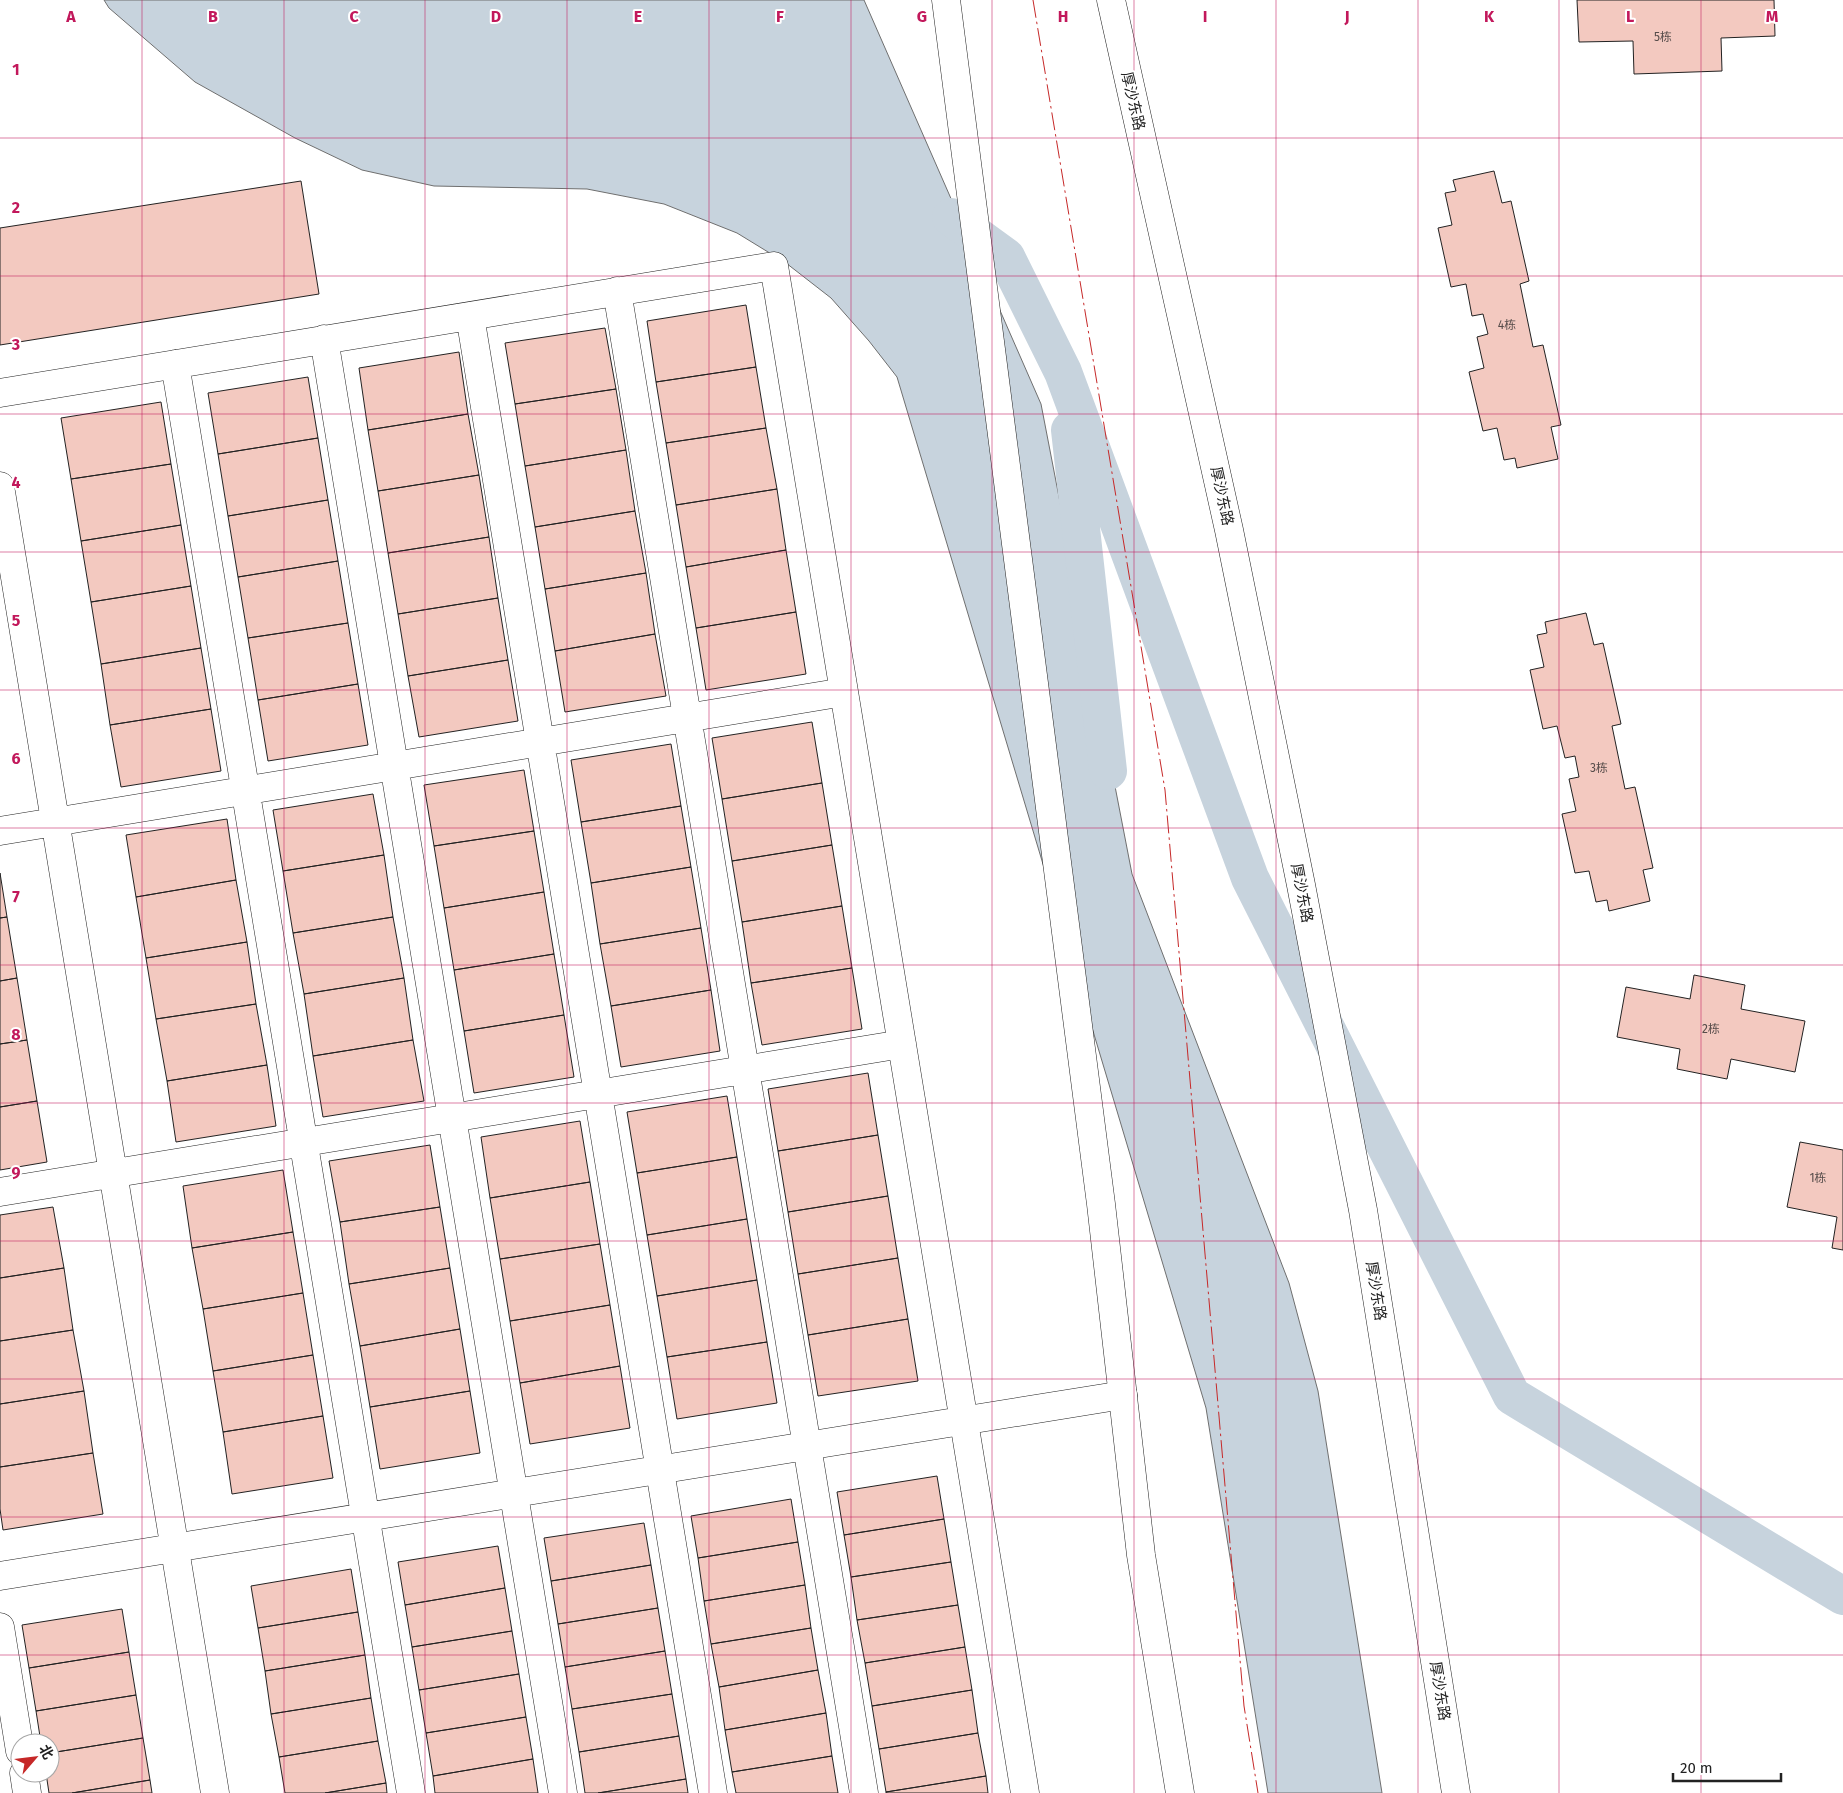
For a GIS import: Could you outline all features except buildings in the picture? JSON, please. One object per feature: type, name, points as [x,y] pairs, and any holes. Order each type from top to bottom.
[{"type":"main road","points":[[946,0],[1101,1204],[1141,1555],[1180,1793]]},
{"type":"main road","name":"厚沙东路","points":[[1111,0],[1229,530],[1301,885],[1363,1210],[1456,1793]]},
{"type":"main road","points":[[1116,28],[1117,0]]},
{"type":"main road","points":[[0,393],[774,266],[1026,1793]]},
{"type":"main road","points":[[617,292],[864,1793]]},
{"type":"main road","points":[[470,316],[713,1793]]},
{"type":"main road","points":[[324,339],[563,1793]]},
{"type":"main road","points":[[175,364],[411,1793]]},
{"type":"main road","points":[[0,486],[215,1793]]},
{"type":"main road","points":[[0,831],[844,692]]},
{"type":"main road","points":[[0,1192],[902,1044]]},
{"type":"main road","points":[[0,1576],[1123,1395]]},
{"type":"main road","points":[[0,1627],[17,1733]]},
{"type":"shaded area","points":[[104,0],[864,0],[1041,404],[1132,874],[1289,1283],[1318,1391],[1382,1793],[1268,1793],[1206,1408],[897,377],[869,341],[831,298],[786,263],[737,233],[664,204],[587,189],[434,186],[362,170],[295,138],[195,82],[109,8]]},
{"type":"waterway","points":[[951,217],[1006,257],[1063,372],[1250,878],[1512,1396],[1843,1596]]},
{"type":"waterway","points":[[1070,430],[1108,771]]},
{"type":"power","points":[[1033,0],[1165,790],[1244,1706],[1258,1793]]}]
